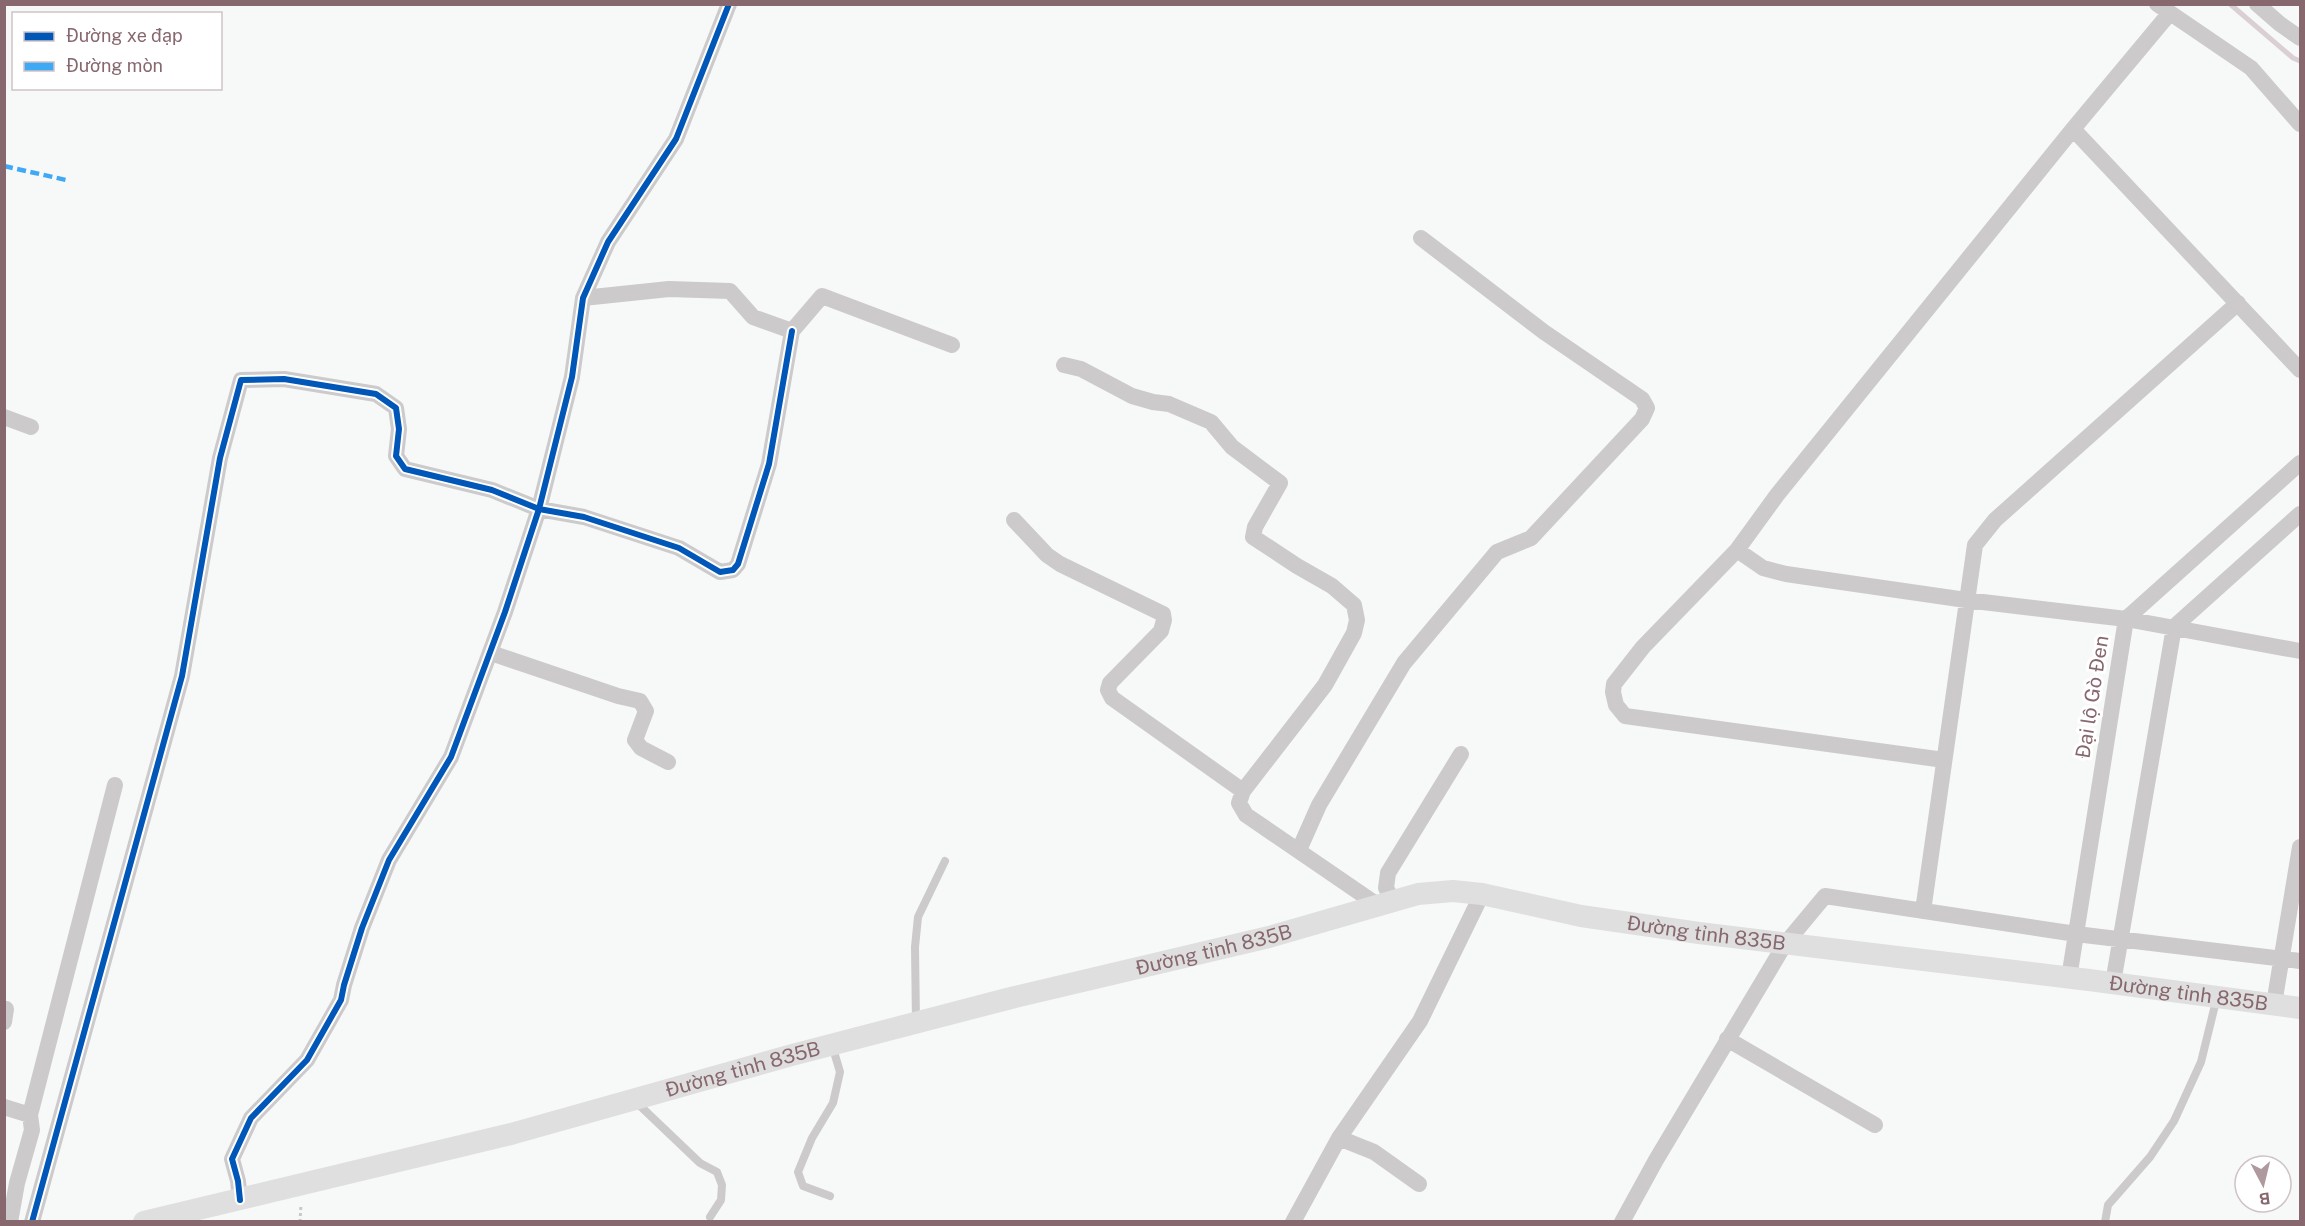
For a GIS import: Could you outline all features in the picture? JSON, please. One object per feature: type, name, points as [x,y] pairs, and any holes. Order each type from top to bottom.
[{"type":"main road","name":"Đường tỉnh 835B","points":[[144,1221],[511,1134],[1011,998],[1269,938],[1418,894],[1453,891],[1482,894],[1581,916],[1785,944],[2301,1008]]},
{"type":"street","points":[[240,1200],[232,1159],[252,1118],[307,1059],[341,1000],[362,928],[389,860],[451,757],[491,653],[539,509],[572,377],[583,298],[608,242],[676,139],[729,4]]},
{"type":"street","points":[[2257,4],[2301,38]]},
{"type":"street","points":[[1944,760],[1625,716],[1616,705],[1614,684],[1643,647],[1737,550],[1777,495],[2073,129],[2163,9],[2251,68],[2301,124]]},
{"type":"street","points":[[2073,129],[2301,370]]},
{"type":"street","points":[[1299,850],[1319,805],[1404,663],[1497,552],[1531,538],[1642,419],[1647,408],[1642,399],[1544,332],[1421,238]]},
{"type":"street","points":[[583,298],[669,289],[730,291],[753,317],[792,331]]},
{"type":"street","points":[[32,1221],[182,676],[219,458],[241,380],[284,379],[376,394],[396,408],[399,429],[396,456],[405,469],[492,490],[539,509],[584,517],[679,548],[720,572],[733,570],[738,564],[768,464],[792,331],[822,296],[952,345]]},
{"type":"street","points":[[1923,911],[1975,545],[1995,520],[2238,303]]},
{"type":"street","points":[[1064,365],[1081,369],[1132,396],[1169,404],[1211,422],[1232,447],[1280,483],[1255,527],[1253,537],[1332,586],[1354,606],[1357,620],[1354,633],[1325,685],[1243,791],[1239,803],[1246,815],[1386,904]]},
{"type":"street","points":[[4,417],[31,426]]},
{"type":"street","name":"Đại lộ Gò Đen","points":[[2069,978],[2126,619],[2301,463]]},
{"type":"street","points":[[2113,983],[2174,627],[2301,513]]},
{"type":"street","points":[[1014,520],[1047,555],[1060,564],[1163,614],[1161,631],[1110,683],[1108,690],[1112,698],[1243,791]]},
{"type":"street","points":[[1737,550],[1763,568],[1786,574],[1966,600],[2126,619],[2301,651]]},
{"type":"street","points":[[491,653],[618,696],[640,701],[646,711],[635,740],[641,748],[668,762]]},
{"type":"street","points":[[1386,904],[1388,873],[1461,754]]},
{"type":"street","points":[[10,1221],[17,1183],[32,1130],[30,1115],[115,785]]},
{"type":"street","points":[[2274,1004],[2301,847]]},
{"type":"street","points":[[1293,1221],[1339,1138],[1420,1021],[1482,894]]},
{"type":"street","points":[[1622,1221],[1727,1039],[1785,944],[1825,896],[2076,934],[2301,962]]},
{"type":"street","points":[[1727,1039],[1875,1125]]},
{"type":"street","points":[[4,1107],[30,1115]]},
{"type":"street","points":[[1339,1138],[1374,1152],[1419,1184]]},
{"type":"lane","points":[[916,1023],[915,946],[918,917],[945,861]]},
{"type":"lane","points":[[2105,1221],[2108,1205],[2150,1157],[2174,1121],[2201,1062],[2217,997]]},
{"type":"lane","points":[[830,1196],[803,1186],[798,1172],[813,1138],[833,1103],[840,1071],[832,1045]]},
{"type":"lane","points":[[634,1099],[700,1163],[717,1172],[722,1185],[721,1200],[710,1217]]},
{"type":"waterway","points":[[2230,4],[2293,58],[2300,61]]},
{"type":"marked path","points":[[4,166],[66,180]]},
{"type":"cycle path","points":[[240,1200],[232,1159],[251,1118],[307,1060],[341,1000],[362,928],[389,860],[451,757],[505,612],[539,509],[572,377],[583,298],[608,242],[676,139],[729,4]]},
{"type":"cycle path","points":[[32,1222],[182,676],[220,458],[241,380],[284,379],[376,394],[396,408],[399,429],[396,456],[405,469],[492,490],[539,509],[584,517],[679,548],[720,572],[733,570],[738,564],[769,464],[792,331]]}]
